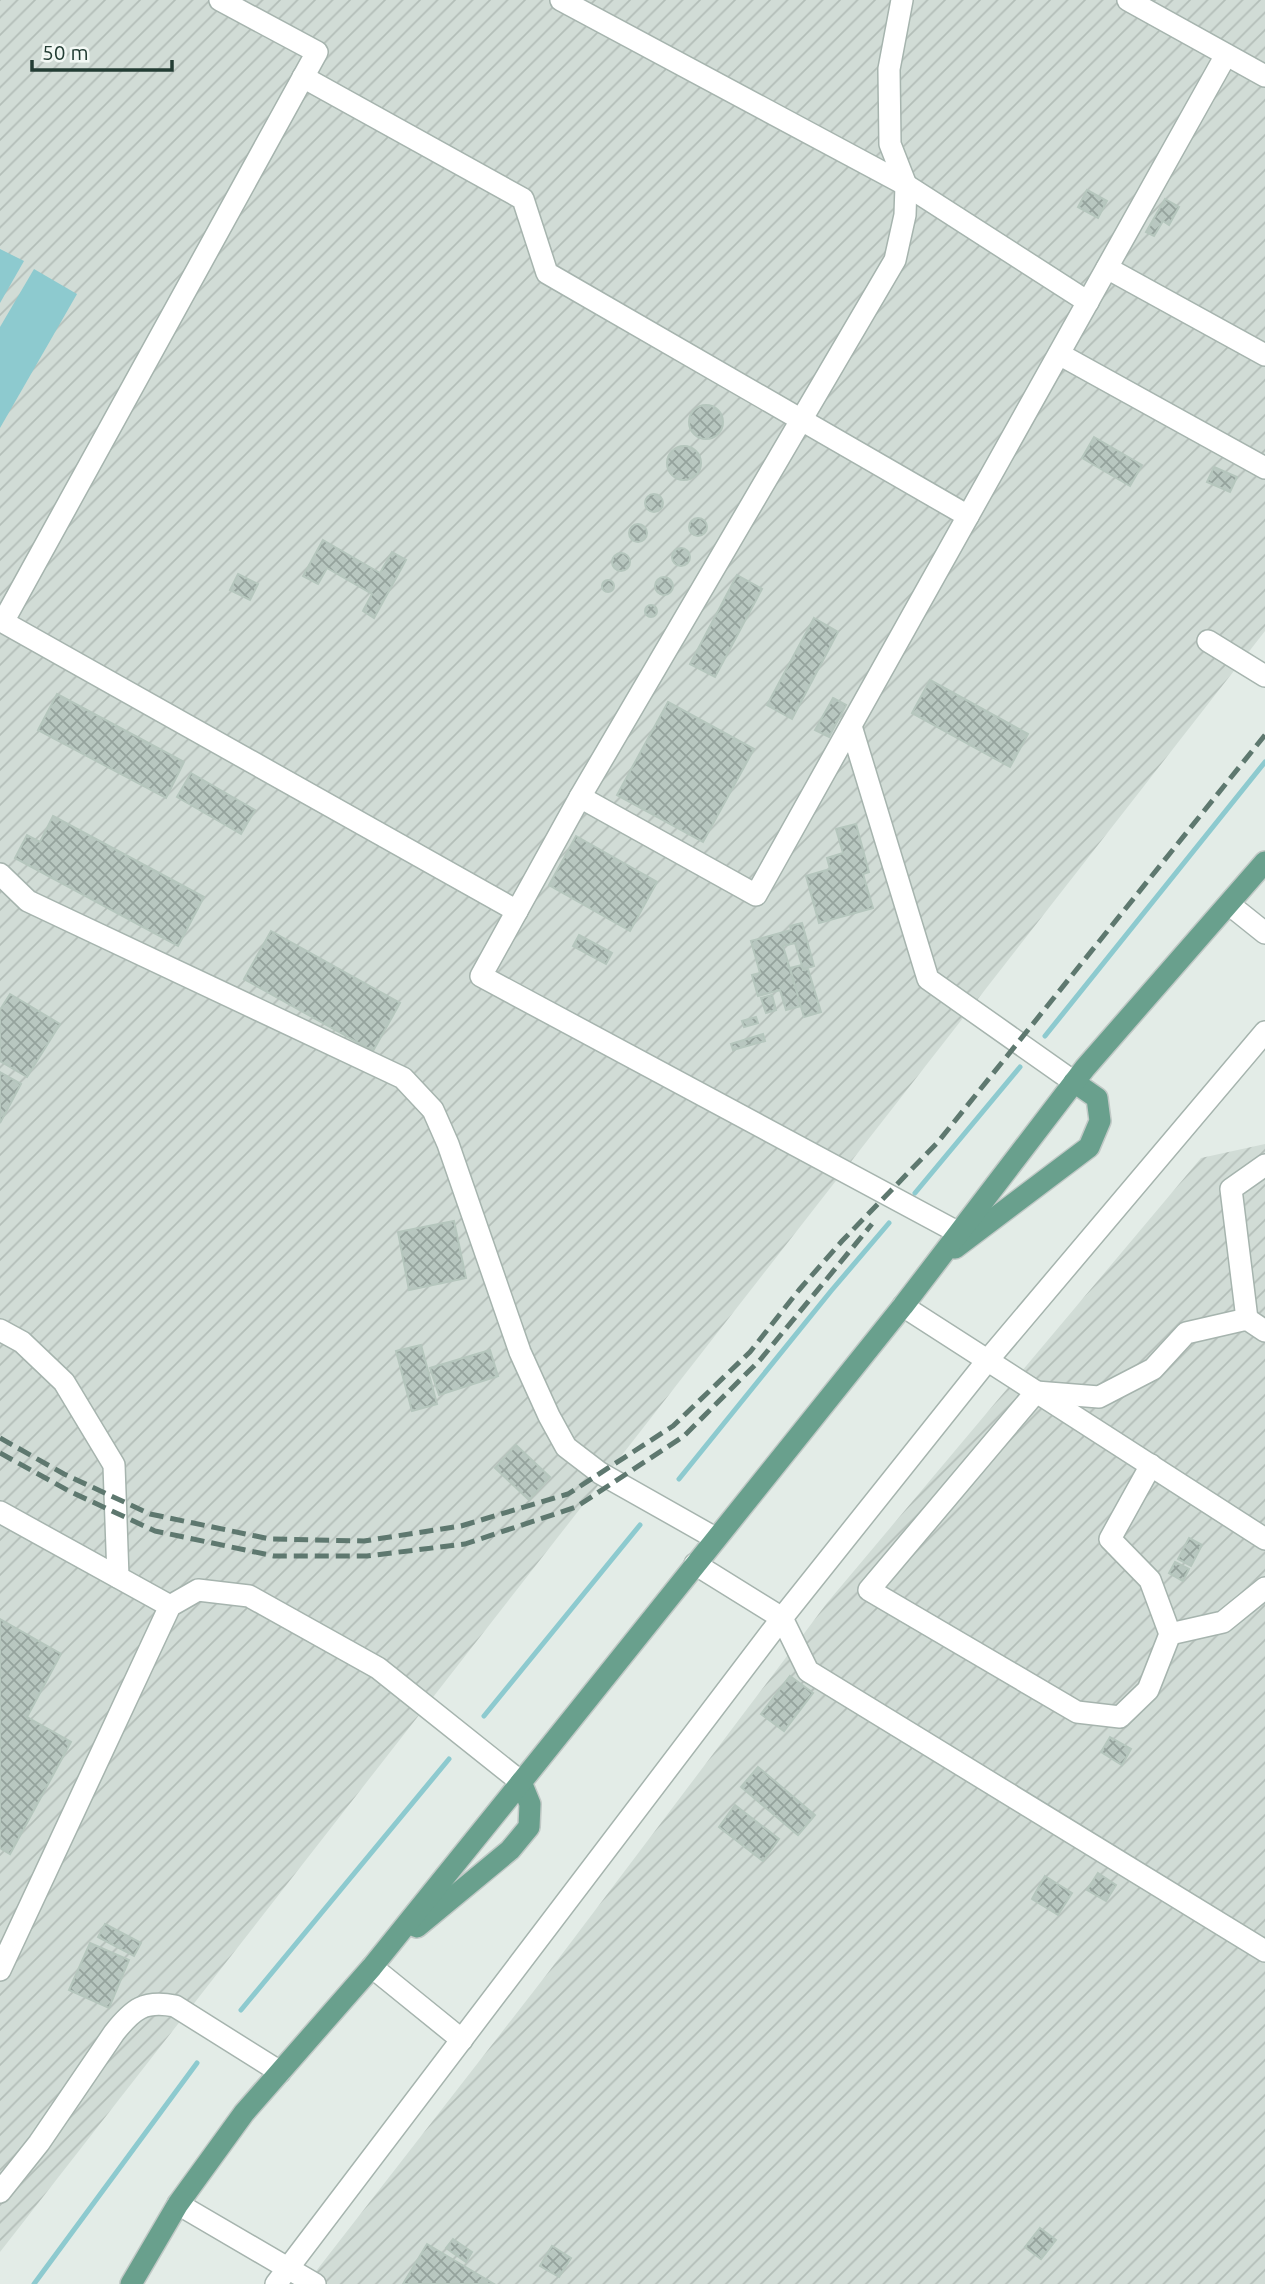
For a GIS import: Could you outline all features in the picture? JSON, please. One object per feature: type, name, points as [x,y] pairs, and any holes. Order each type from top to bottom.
[{"type":"main road","points":[[131,2284],[178,2204],[244,2113],[376,1962],[522,1782],[903,1306],[1074,1082],[1265,862]]},
{"type":"main road","points":[[937,1262],[1089,1147],[1100,1121],[1097,1098],[1074,1082]]},
{"type":"main road","points":[[376,1962],[510,1850],[529,1827],[530,1804],[522,1782]]},
{"type":"lane","points":[[220,0],[317,52],[3,622],[517,911]]},
{"type":"lane","points":[[561,0],[906,185],[1088,302]]},
{"type":"lane","points":[[902,0],[889,69],[890,144],[906,185],[905,215],[895,260],[580,797],[481,976],[959,1233]]},
{"type":"lane","points":[[1128,0],[1265,76]]},
{"type":"lane","points":[[580,797],[756,895],[1227,55]]},
{"type":"lane","points":[[303,77],[523,199],[547,273],[968,516]]},
{"type":"lane","points":[[1107,268],[1265,355]]},
{"type":"lane","points":[[1059,354],[1265,468]]},
{"type":"lane","points":[[1208,641],[1265,676]]},
{"type":"lane","points":[[851,726],[928,979],[1074,1082]]},
{"type":"lane","points":[[0,874],[28,901],[403,1078],[433,1110],[448,1144],[520,1352],[566,1447],[600,1473],[715,1538]]},
{"type":"lane","points":[[1230,905],[1265,933]]},
{"type":"lane","points":[[283,2276],[782,1618],[987,1362],[1265,1032]]},
{"type":"lane","points":[[1247,1320],[1231,1189],[1265,1165]]},
{"type":"lane","points":[[903,1306],[1265,1539]]},
{"type":"lane","points":[[1036,1392],[1099,1397],[1153,1369],[1186,1333],[1247,1320],[1265,1331]]},
{"type":"lane","points":[[0,1330],[22,1342],[64,1382],[114,1465],[118,1577]]},
{"type":"lane","points":[[1036,1392],[869,1590],[1077,1712],[1120,1717],[1148,1690],[1170,1634],[1150,1580],[1110,1539],[1151,1465]]},
{"type":"lane","points":[[0,1512],[170,1606]]},
{"type":"lane","points":[[695,1564],[782,1618],[808,1671],[1265,1951]]},
{"type":"lane","points":[[1170,1634],[1223,1622],[1265,1588]]},
{"type":"lane","points":[[0,1970],[170,1606],[198,1590],[249,1596],[379,1668],[522,1782]]},
{"type":"lane","points":[[376,1962],[462,2040]]},
{"type":"lane","points":[[0,2192],[39,2143],[114,2033],[124,2021],[147,2005],[157,2002],[175,2006],[280,2072]]},
{"type":"lane","points":[[178,2204],[283,2276],[315,2284]]},
{"type":"shaded area","points":[[0,0],[1265,0],[1265,631],[0,2252]]},
{"type":"shaded area","points":[[1265,1144],[1265,2284],[306,2284],[547,1974],[827,1603],[1201,1158]]},
{"type":"water","points":[[0,249],[24,261],[0,303]]},
{"type":"water","points":[[34,269],[77,294],[0,428],[0,327]]},
{"type":"building","points":[[1087,190],[1107,201],[1098,218],[1078,207]]},
{"type":"building","points":[[1165,199],[1179,207],[1169,225],[1163,221],[1154,236],[1146,232]]},
{"type":"building","points":[[706,405],[718,410],[723,422],[718,434],[706,439],[694,434],[689,422],[694,410]]},
{"type":"building","points":[[1094,437],[1142,465],[1130,486],[1082,458]]},
{"type":"building","points":[[684,446],[696,451],[701,463],[696,475],[684,480],[672,475],[667,463],[672,451]]},
{"type":"building","points":[[1214,467],[1237,477],[1230,492],[1207,482]]},
{"type":"building","points":[[650,494],[658,494],[663,503],[661,510],[650,512],[645,507],[645,499]]},
{"type":"building","points":[[694,518],[702,518],[707,527],[705,534],[694,536],[689,531],[689,523]]},
{"type":"building","points":[[634,524],[642,524],[647,533],[645,540],[634,542],[629,537],[629,529]]},
{"type":"building","points":[[323,540],[380,573],[392,552],[406,560],[374,618],[363,611],[372,594],[327,568],[318,584],[303,576]]},
{"type":"building","points":[[677,548],[685,548],[690,557],[688,564],[677,566],[672,561],[672,553]]},
{"type":"building","points":[[617,553],[625,553],[630,562],[628,569],[617,571],[612,566],[612,558]]},
{"type":"building","points":[[238,574],[258,584],[250,600],[230,590]]},
{"type":"building","points":[[737,575],[762,589],[715,677],[690,664]]},
{"type":"building","points":[[660,577],[668,577],[673,586],[671,593],[660,595],[655,590],[655,582]]},
{"type":"building","points":[[608,580],[614,586],[608,592],[602,586]]},
{"type":"building","points":[[651,605],[657,611],[651,617],[645,611]]},
{"type":"building","points":[[814,618],[838,632],[792,719],[767,705]]},
{"type":"building","points":[[930,680],[1028,734],[1010,767],[912,713]]},
{"type":"building","points":[[57,694],[184,762],[166,798],[38,730]]},
{"type":"building","points":[[833,698],[846,705],[829,737],[815,730]]},
{"type":"building","points":[[668,702],[754,749],[703,842],[617,795]]},
{"type":"building","points":[[191,773],[255,810],[241,834],[177,797]]},
{"type":"building","points":[[53,816],[204,897],[178,946],[15,858],[27,835],[40,842]]},
{"type":"building","points":[[856,824],[869,872],[863,874],[873,908],[819,923],[806,876],[830,869],[827,858],[843,853],[836,829]]},
{"type":"building","points":[[576,836],[657,882],[630,931],[549,885]]},
{"type":"building","points":[[802,923],[814,966],[803,969],[795,943],[783,946],[801,1006],[786,1010],[780,990],[758,996],[752,975],[760,973],[751,941],[791,930],[790,926]]},
{"type":"building","points":[[271,931],[400,1003],[373,1051],[244,979]]},
{"type":"building","points":[[579,935],[612,953],[606,964],[573,946]]},
{"type":"building","points":[[802,965],[803,970],[808,969],[821,1012],[804,1017],[790,968]]},
{"type":"building","points":[[10,994],[60,1024],[27,1077],[0,1061],[0,1010]]},
{"type":"building","points":[[772,995],[776,1010],[766,1013],[761,998]]},
{"type":"building","points":[[756,1017],[758,1023],[744,1027],[742,1021]]},
{"type":"building","points":[[763,1034],[765,1041],[733,1050],[731,1044]]},
{"type":"building","points":[[0,1072],[21,1084],[0,1123]]},
{"type":"building","points":[[454,1221],[466,1278],[409,1290],[398,1232]]},
{"type":"building","points":[[421,1345],[437,1404],[412,1411],[396,1351]]},
{"type":"building","points":[[490,1350],[498,1376],[439,1395],[430,1368]]},
{"type":"building","points":[[516,1445],[550,1477],[529,1500],[495,1468]]},
{"type":"building","points":[[1189,1538],[1202,1545],[1191,1566],[1178,1559]]},
{"type":"building","points":[[1175,1562],[1189,1569],[1183,1581],[1169,1573]]},
{"type":"building","points":[[0,1619],[61,1654],[27,1717],[71,1742],[10,1854],[0,1848]]},
{"type":"building","points":[[790,1676],[813,1693],[784,1731],[761,1714]]},
{"type":"building","points":[[1110,1737],[1131,1749],[1122,1765],[1101,1752]]},
{"type":"building","points":[[758,1767],[815,1815],[798,1835],[741,1787]]},
{"type":"building","points":[[735,1805],[779,1839],[763,1861],[719,1827]]},
{"type":"building","points":[[1098,1873],[1116,1885],[1106,1901],[1087,1890]]},
{"type":"building","points":[[1045,1876],[1072,1893],[1058,1915],[1032,1899]]},
{"type":"building","points":[[105,1924],[141,1943],[134,1956],[98,1937]]},
{"type":"building","points":[[90,1943],[129,1960],[109,2008],[69,1990]]},
{"type":"building","points":[[1040,2228],[1056,2240],[1041,2259],[1025,2247]]},
{"type":"building","points":[[453,2239],[472,2252],[466,2262],[446,2248]]},
{"type":"building","points":[[427,2244],[494,2284],[403,2284]]},
{"type":"building","points":[[552,2246],[571,2258],[559,2277],[540,2266]]},
{"type":"waterway","points":[[1045,1036],[1265,762]]},
{"type":"waterway","points":[[915,1193],[1020,1067]]},
{"type":"waterway","points":[[679,1479],[889,1223]]},
{"type":"waterway","points":[[484,1716],[640,1525]]},
{"type":"waterway","points":[[241,2010],[449,1759]]},
{"type":"waterway","points":[[34,2284],[197,2063]]},
{"type":"railway","points":[[0,1438],[64,1474],[150,1514],[270,1539],[364,1541],[461,1526],[568,1494],[673,1426],[750,1352],[842,1241],[938,1142],[1265,735]]},
{"type":"railway","points":[[0,1453],[69,1491],[155,1531],[274,1556],[367,1556],[465,1544],[576,1507],[684,1436],[760,1360],[872,1224]]}]
